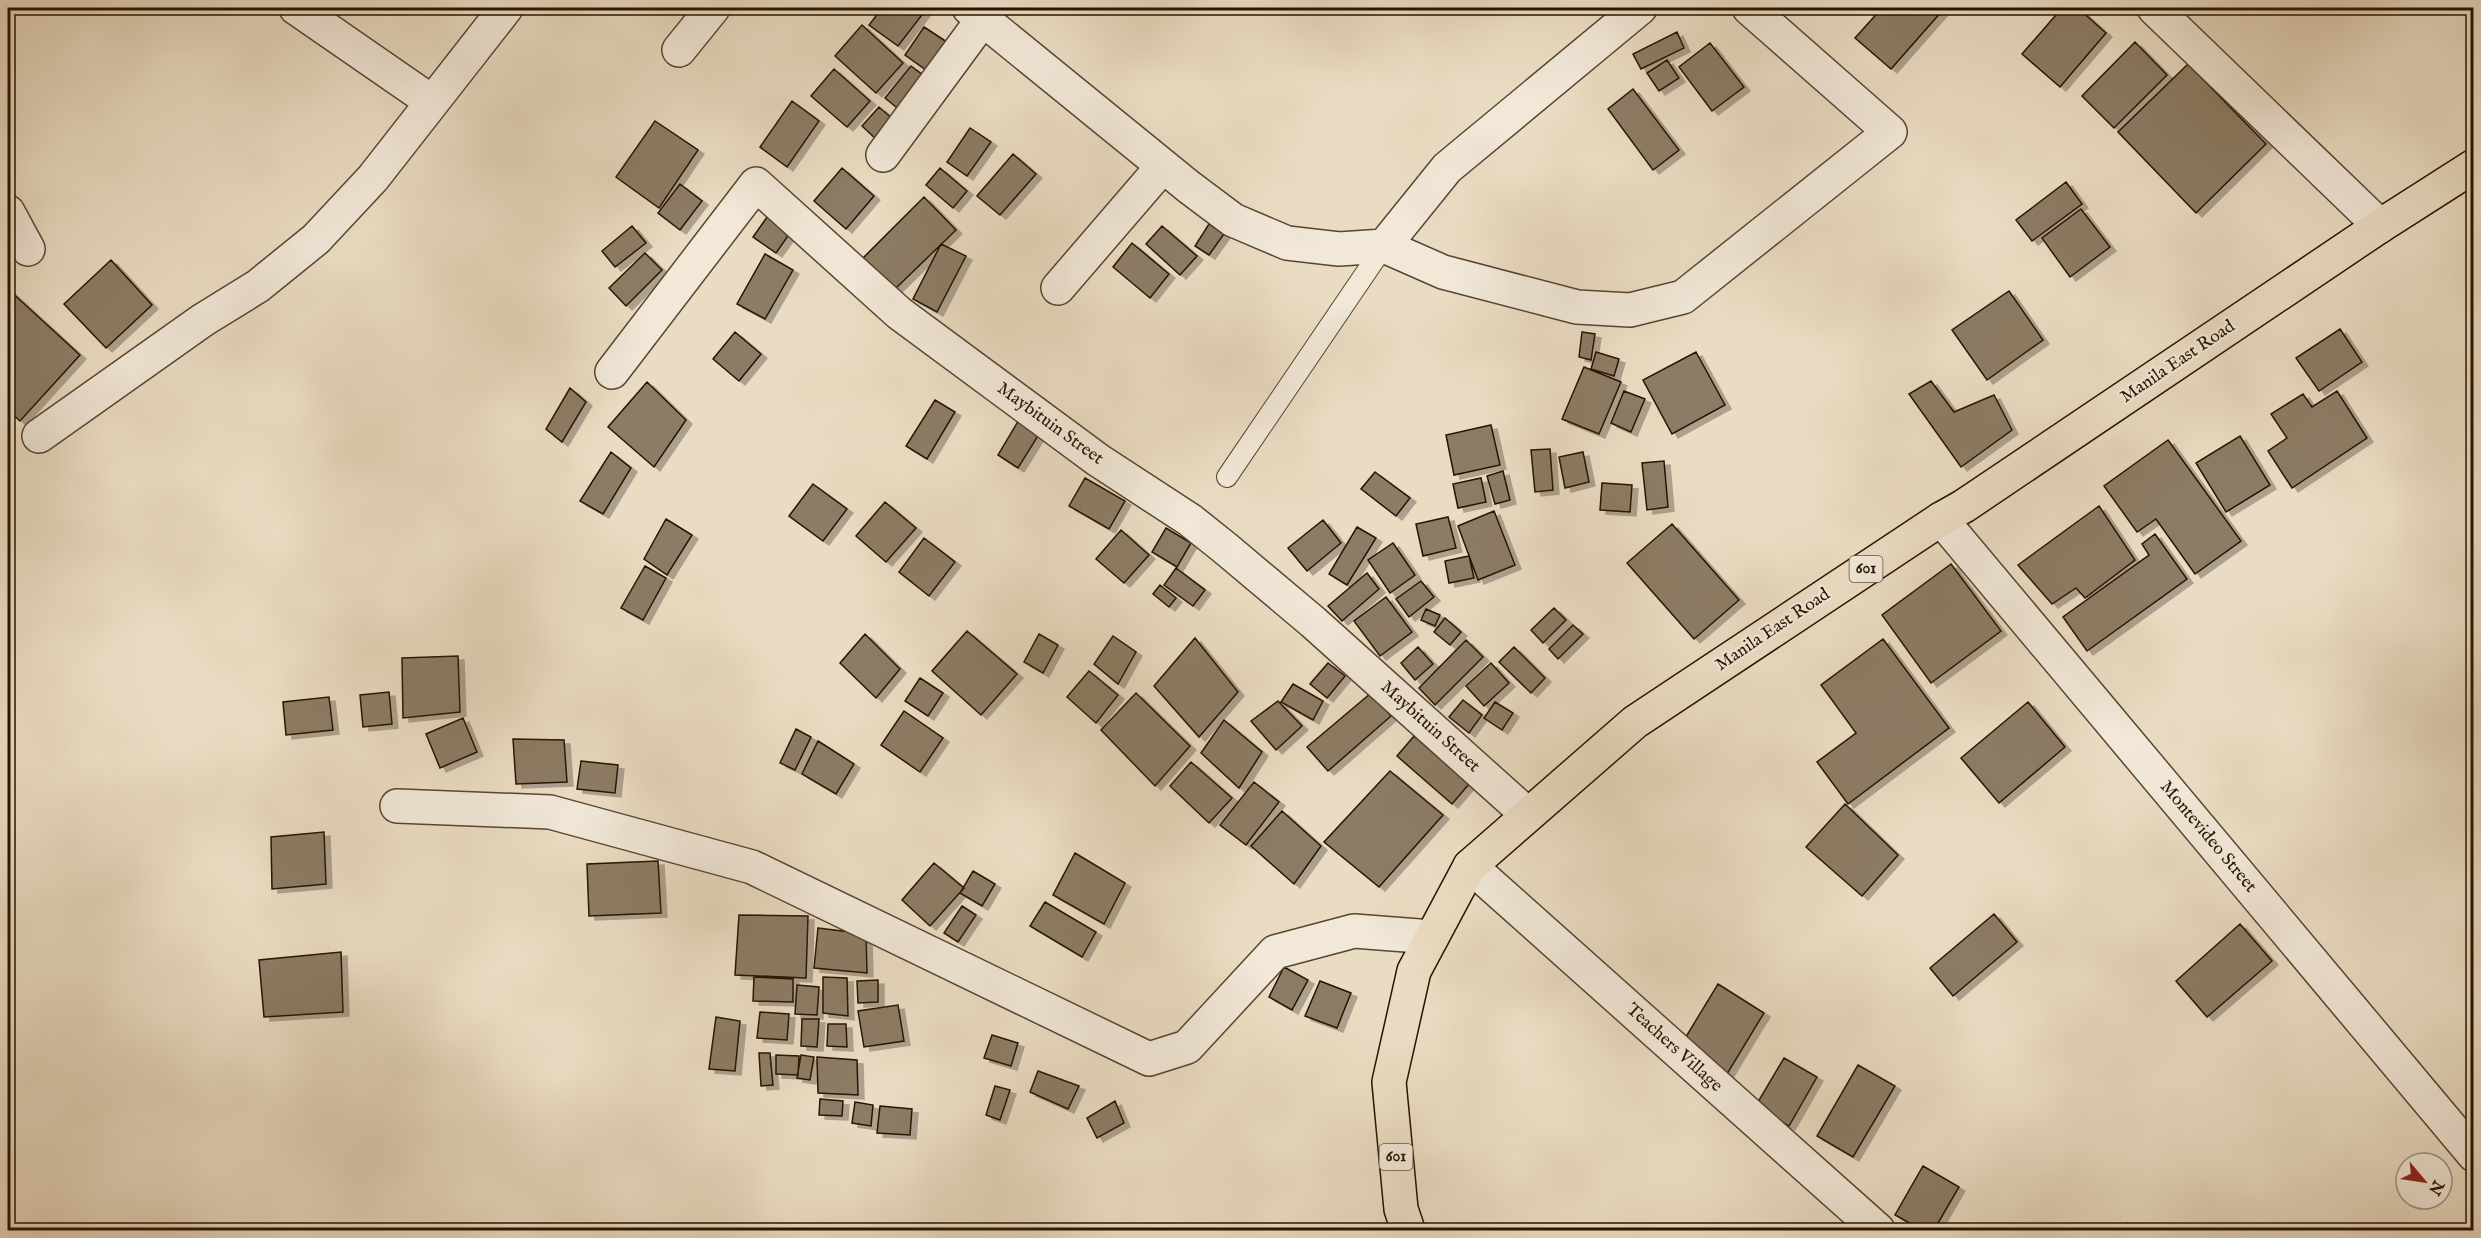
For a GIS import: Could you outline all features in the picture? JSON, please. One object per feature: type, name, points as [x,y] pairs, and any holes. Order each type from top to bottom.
[{"type":"main road","name":"Manila East Road","points":[[1408,1230],[1401,1209],[1389,1082],[1414,971],[1470,866],[1635,722],[1964,506],[2380,226],[2474,166]]},
{"type":"street","points":[[296,8],[432,102]]},
{"type":"street","points":[[39,436],[194,326],[258,286],[316,239],[373,178],[506,8]]},
{"type":"street","points":[[679,50],[712,8]]},
{"type":"street","points":[[1384,246],[1447,168],[1640,8]]},
{"type":"street","points":[[883,155],[976,13],[1163,166],[1233,220],[1287,243],[1339,249],[1384,246],[1443,272],[1577,307],[1630,309],[1683,297],[1890,132],[1749,8]]},
{"type":"street","points":[[2154,8],[2380,226]]},
{"type":"street","points":[[1058,288],[1163,166]]},
{"type":"street","name":"Maybituin Street","points":[[612,372],[756,184],[899,313],[1098,460],[1190,520],[1225,548],[1313,622],[1528,815]]},
{"type":"street","points":[[8,212],[28,249]]},
{"type":"street","name":"Montevideo Street","points":[[1941,519],[2474,1155]]},
{"type":"street","points":[[397,806],[550,812],[752,867],[1149,1059],[1187,1047],[1275,952],[1354,931],[1432,937]]},
{"type":"street","name":"Teachers Village","points":[[1470,866],[1878,1230]]},
{"type":"lane","points":[[1227,477],[1384,246]]},
{"type":"building","points":[[882,8],[921,8],[925,11],[898,46],[869,25]]},
{"type":"building","points":[[1882,8],[1938,8],[1942,11],[1891,69],[1855,38]]},
{"type":"building","points":[[2062,8],[2078,8],[2106,33],[2060,87],[2022,54]]},
{"type":"building","points":[[862,25],[903,63],[876,93],[835,56]]},
{"type":"building","points":[[924,27],[953,46],[933,75],[905,55]]},
{"type":"building","points":[[1677,32],[1684,48],[1641,69],[1633,54]]},
{"type":"building","points":[[2135,42],[2167,75],[2114,128],[2082,96]]},
{"type":"building","points":[[1710,43],[1744,87],[1712,111],[1679,67]]},
{"type":"building","points":[[1667,60],[1679,78],[1659,91],[1647,73]]},
{"type":"building","points":[[2188,64],[2266,144],[2196,213],[2118,132]]},
{"type":"building","points":[[911,66],[928,79],[902,112],[885,98]]},
{"type":"building","points":[[834,69],[870,101],[847,127],[811,96]]},
{"type":"building","points":[[1633,89],[1679,150],[1653,170],[1608,109]]},
{"type":"building","points":[[792,101],[819,121],[787,167],[760,147]]},
{"type":"building","points":[[879,107],[895,121],[878,141],[862,126]]},
{"type":"building","points":[[655,121],[698,150],[659,208],[616,177]]},
{"type":"building","points":[[970,128],[991,142],[967,176],[947,162]]},
{"type":"building","points":[[1013,154],[1036,174],[1000,215],[977,196]]},
{"type":"building","points":[[842,168],[874,196],[846,229],[814,201]]},
{"type":"building","points":[[940,168],[967,191],[953,208],[926,185]]},
{"type":"building","points":[[2066,182],[2082,204],[2032,241],[2016,220]]},
{"type":"building","points":[[680,184],[702,201],[680,230],[658,213]]},
{"type":"building","points":[[924,197],[956,230],[895,289],[863,258]]},
{"type":"building","points":[[2081,209],[2110,247],[2070,277],[2042,238]]},
{"type":"building","points":[[772,210],[795,226],[776,253],[753,237]]},
{"type":"building","points":[[1209,224],[1224,234],[1209,255],[1195,246]]},
{"type":"building","points":[[632,226],[646,243],[615,267],[602,251]]},
{"type":"building","points":[[1162,226],[1197,256],[1180,275],[1146,244]]},
{"type":"building","points":[[1132,243],[1169,274],[1150,298],[1113,267]]},
{"type":"building","points":[[941,244],[966,256],[937,312],[913,299]]},
{"type":"building","points":[[645,253],[662,270],[626,306],[609,288]]},
{"type":"building","points":[[765,254],[793,270],[765,319],[737,304]]},
{"type":"building","points":[[111,260],[152,305],[106,348],[64,304]]},
{"type":"building","points":[[8,289],[80,355],[20,421],[8,410]]},
{"type":"building","points":[[2009,291],[2043,340],[1987,380],[1952,330]]},
{"type":"building","points":[[2340,329],[2362,362],[2319,391],[2296,358]]},
{"type":"building","points":[[735,332],[761,354],[739,381],[713,359]]},
{"type":"building","points":[[1582,332],[1595,334],[1591,360],[1579,357]]},
{"type":"building","points":[[1596,352],[1619,359],[1614,376],[1591,369]]},
{"type":"building","points":[[1696,352],[1725,405],[1672,434],[1643,380]]},
{"type":"building","points":[[1584,367],[1621,382],[1599,434],[1562,419]]},
{"type":"building","points":[[1931,381],[1954,412],[1994,395],[2012,430],[1961,467],[1909,394]]},
{"type":"building","points":[[647,382],[686,420],[654,467],[608,427]]},
{"type":"building","points":[[570,388],[586,402],[562,442],[546,429]]},
{"type":"building","points":[[1624,391],[1645,399],[1631,432],[1611,423]]},
{"type":"building","points":[[2337,391],[2367,438],[2292,488],[2268,451],[2287,438],[2271,414],[2303,394],[2312,407]]},
{"type":"building","points":[[935,400],[955,412],[927,459],[906,446]]},
{"type":"building","points":[[1020,418],[1041,431],[1018,468],[998,455]]},
{"type":"building","points":[[1491,425],[1500,465],[1454,475],[1446,435]]},
{"type":"building","points":[[2240,436],[2270,485],[2226,512],[2196,463]]},
{"type":"building","points":[[2168,440],[2241,541],[2195,574],[2156,519],[2137,532],[2104,486]]},
{"type":"building","points":[[1550,449],[1553,490],[1535,492],[1531,450]]},
{"type":"building","points":[[611,452],[631,468],[603,514],[580,501]]},
{"type":"building","points":[[1583,452],[1589,482],[1565,488],[1559,457]]},
{"type":"building","points":[[1664,461],[1668,507],[1647,510],[1642,463]]},
{"type":"building","points":[[1503,471],[1510,500],[1495,504],[1487,476]]},
{"type":"building","points":[[1375,472],[1410,498],[1396,516],[1361,489]]},
{"type":"building","points":[[1085,478],[1125,501],[1109,529],[1069,506]]},
{"type":"building","points":[[1481,478],[1486,502],[1458,508],[1453,484]]},
{"type":"building","points":[[1602,483],[1632,485],[1630,512],[1600,510]]},
{"type":"building","points":[[813,484],[847,509],[823,541],[789,516]]},
{"type":"building","points":[[885,502],[916,528],[886,562],[856,536]]},
{"type":"building","points":[[2099,506],[2135,560],[2085,598],[2076,588],[2052,604],[2018,565]]},
{"type":"building","points":[[1494,511],[1515,565],[1478,580],[1458,526]]},
{"type":"building","points":[[1448,517],[1456,548],[1423,556],[1416,524]]},
{"type":"building","points":[[666,519],[692,535],[667,575],[644,559]]},
{"type":"building","points":[[1323,520],[1341,543],[1307,571],[1288,548]]},
{"type":"building","points":[[1672,524],[1739,600],[1694,639],[1627,563]]},
{"type":"building","points":[[1357,527],[1376,538],[1347,585],[1329,574]]},
{"type":"building","points":[[1166,528],[1191,543],[1177,567],[1152,552]]},
{"type":"building","points":[[1121,530],[1149,555],[1124,583],[1096,559]]},
{"type":"building","points":[[2155,534],[2187,579],[2087,651],[2063,617],[2149,555],[2142,544]]},
{"type":"building","points":[[924,538],[955,562],[929,596],[899,572]]},
{"type":"building","points":[[1393,543],[1415,575],[1390,593],[1368,560]]},
{"type":"building","points":[[1469,556],[1474,578],[1449,583],[1445,561]]},
{"type":"building","points":[[1951,564],[2001,631],[1931,683],[1882,615]]},
{"type":"building","points":[[645,566],[666,578],[643,620],[621,608]]},
{"type":"building","points":[[1176,568],[1205,590],[1193,606],[1164,585]]},
{"type":"building","points":[[1367,573],[1379,589],[1342,621],[1328,606]]},
{"type":"building","points":[[1421,581],[1434,597],[1409,617],[1396,599]]},
{"type":"building","points":[[1160,585],[1176,598],[1169,607],[1153,594]]},
{"type":"building","points":[[1386,597],[1412,632],[1380,656],[1354,621]]},
{"type":"building","points":[[1554,608],[1566,620],[1543,643],[1531,630]]},
{"type":"building","points":[[1426,609],[1440,615],[1435,626],[1421,620]]},
{"type":"building","points":[[1445,618],[1461,632],[1450,645],[1434,632]]},
{"type":"building","points":[[1573,625],[1583,634],[1558,659],[1549,649]]},
{"type":"building","points":[[967,631],[1017,674],[981,715],[932,671]]},
{"type":"building","points":[[865,634],[900,669],[876,698],[840,663]]},
{"type":"building","points":[[1039,634],[1058,645],[1043,673],[1024,662]]},
{"type":"building","points":[[1113,636],[1136,652],[1118,684],[1094,664]]},
{"type":"building","points":[[1195,638],[1238,692],[1199,737],[1154,686]]},
{"type":"building","points":[[1883,639],[1949,728],[1848,804],[1817,762],[1856,733],[1821,685]]},
{"type":"building","points":[[1466,640],[1483,657],[1435,705],[1419,688]]},
{"type":"building","points":[[1418,647],[1433,664],[1415,680],[1401,663]]},
{"type":"building","points":[[1514,647],[1545,678],[1531,693],[1499,662]]},
{"type":"building","points":[[458,656],[460,712],[403,718],[402,658]]},
{"type":"building","points":[[1328,663],[1345,676],[1327,698],[1310,684]]},
{"type":"building","points":[[1491,663],[1509,683],[1484,706],[1466,686]]},
{"type":"building","points":[[1089,671],[1118,695],[1096,723],[1067,697]]},
{"type":"building","points":[[920,678],[943,693],[928,716],[905,701]]},
{"type":"building","points":[[1293,684],[1323,701],[1313,720],[1281,702]]},
{"type":"building","points":[[389,692],[392,724],[363,727],[360,695]]},
{"type":"building","points":[[1136,693],[1190,746],[1155,786],[1101,730]]},
{"type":"building","points":[[1371,693],[1391,716],[1328,771],[1307,747]]},
{"type":"building","points":[[329,697],[333,730],[286,735],[283,702]]},
{"type":"building","points":[[1463,700],[1482,715],[1469,733],[1449,717]]},
{"type":"building","points":[[1278,701],[1302,726],[1276,750],[1251,721]]},
{"type":"building","points":[[1495,702],[1513,713],[1502,730],[1484,718]]},
{"type":"building","points":[[2028,702],[2065,747],[1999,803],[1961,758]]},
{"type":"building","points":[[904,711],[943,738],[920,772],[881,745]]},
{"type":"building","points":[[463,718],[477,752],[440,768],[426,734]]},
{"type":"building","points":[[1224,720],[1262,752],[1239,788],[1201,753]]},
{"type":"building","points":[[796,729],[811,737],[795,770],[780,763]]},
{"type":"building","points":[[1414,736],[1469,784],[1452,804],[1397,756]]},
{"type":"building","points":[[513,739],[564,740],[567,782],[516,784]]},
{"type":"building","points":[[818,741],[854,764],[836,794],[802,774]]},
{"type":"building","points":[[581,761],[618,765],[615,793],[577,789]]},
{"type":"building","points":[[1191,762],[1232,798],[1209,823],[1170,786]]},
{"type":"building","points":[[1390,771],[1443,815],[1379,887],[1324,842]]},
{"type":"building","points":[[1254,782],[1279,802],[1246,845],[1220,825]]},
{"type":"building","points":[[1845,804],[1898,855],[1862,896],[1806,847]]},
{"type":"building","points":[[1282,811],[1321,846],[1294,884],[1251,846]]},
{"type":"building","points":[[324,832],[326,884],[272,889],[271,837]]},
{"type":"building","points":[[1075,853],[1125,883],[1104,924],[1053,895]]},
{"type":"building","points":[[658,861],[661,913],[589,916],[587,864]]},
{"type":"building","points":[[934,863],[964,888],[930,926],[902,900]]},
{"type":"building","points":[[973,871],[995,884],[982,906],[960,893]]},
{"type":"building","points":[[1045,902],[1096,932],[1082,957],[1030,926]]},
{"type":"building","points":[[962,906],[976,915],[958,942],[944,933]]},
{"type":"building","points":[[1994,914],[2017,942],[1953,996],[1930,968]]},
{"type":"building","points":[[739,915],[808,916],[806,978],[735,975]]},
{"type":"building","points":[[2240,924],[2272,961],[2207,1017],[2176,981]]},
{"type":"building","points":[[818,928],[866,934],[867,973],[814,968]]},
{"type":"building","points":[[341,952],[343,1012],[264,1017],[259,960]]},
{"type":"building","points":[[1284,967],[1308,980],[1292,1010],[1269,997]]},
{"type":"building","points":[[754,977],[793,979],[793,1002],[753,1001]]},
{"type":"building","points":[[823,977],[847,978],[848,1016],[823,1013]]},
{"type":"building","points":[[878,980],[878,1002],[858,1003],[857,981]]},
{"type":"building","points":[[1320,981],[1351,993],[1337,1028],[1305,1016]]},
{"type":"building","points":[[1718,984],[1764,1013],[1727,1074],[1681,1045]]},
{"type":"building","points":[[797,985],[819,987],[817,1015],[795,1014]]},
{"type":"building","points":[[898,1005],[904,1041],[864,1047],[858,1011]]},
{"type":"building","points":[[760,1012],[789,1014],[787,1040],[757,1038]]},
{"type":"building","points":[[716,1017],[740,1021],[735,1071],[709,1069]]},
{"type":"building","points":[[802,1019],[819,1019],[817,1047],[801,1046]]},
{"type":"building","points":[[828,1024],[846,1024],[847,1047],[827,1046]]},
{"type":"building","points":[[992,1035],[1018,1043],[1011,1066],[984,1058]]},
{"type":"building","points":[[759,1053],[770,1053],[773,1085],[761,1086]]},
{"type":"building","points":[[776,1055],[799,1056],[798,1075],[776,1074]]},
{"type":"building","points":[[801,1055],[814,1057],[810,1080],[797,1078]]},
{"type":"building","points":[[817,1057],[857,1060],[858,1095],[818,1093]]},
{"type":"building","points":[[1784,1058],[1817,1077],[1789,1126],[1755,1107]]},
{"type":"building","points":[[1858,1065],[1895,1086],[1853,1157],[1817,1136]]},
{"type":"building","points":[[1038,1071],[1079,1086],[1068,1109],[1030,1092]]},
{"type":"building","points":[[995,1086],[1010,1090],[1000,1120],[986,1115]]},
{"type":"building","points":[[820,1099],[843,1101],[842,1116],[819,1115]]},
{"type":"building","points":[[1115,1101],[1124,1123],[1097,1138],[1087,1118]]},
{"type":"building","points":[[855,1102],[873,1105],[871,1126],[852,1123]]},
{"type":"building","points":[[880,1106],[912,1109],[910,1135],[877,1133]]},
{"type":"building","points":[[1923,1166],[1959,1187],[1934,1230],[1922,1230],[1895,1215]]},
{"type":"building","points":[[2127,1223],[2138,1230],[2121,1230]]}]
